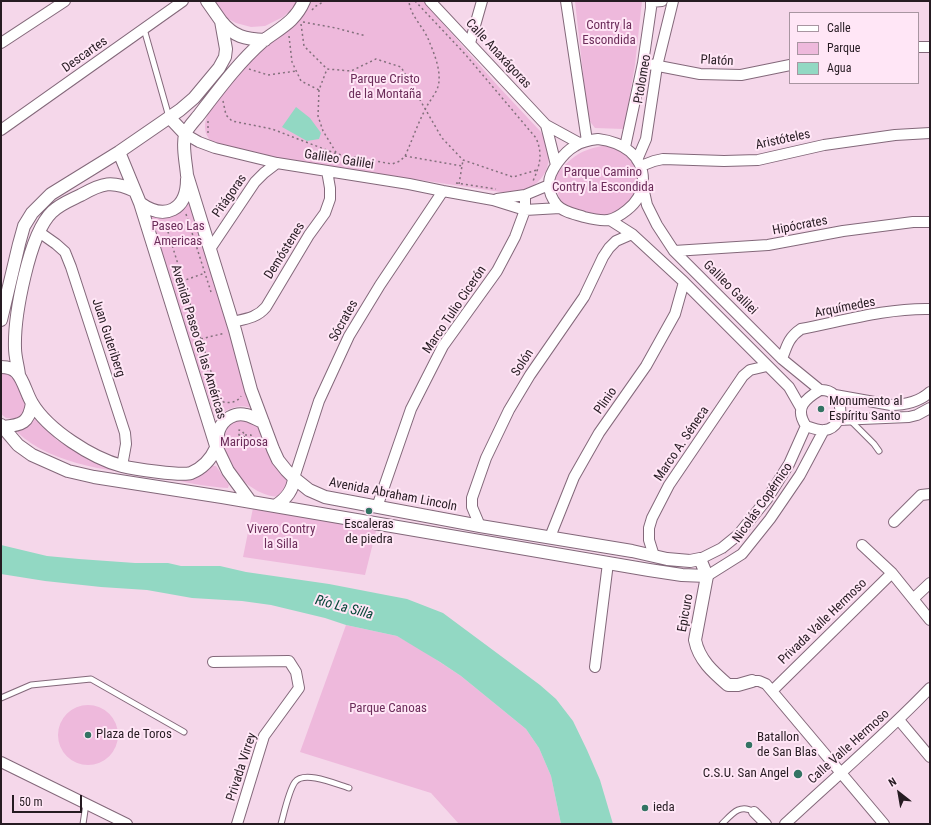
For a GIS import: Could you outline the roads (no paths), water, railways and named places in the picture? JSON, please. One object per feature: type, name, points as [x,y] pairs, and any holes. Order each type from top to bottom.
[{"type":"street","points":[[1,42],[65,1]]},
{"type":"street","name":"Descartes","points":[[1,130],[184,1]]},
{"type":"street","points":[[207,1],[221,22],[236,35],[265,40]]},
{"type":"street","name":"Calle Anaxágoras","points":[[430,1],[546,125],[583,142]]},
{"type":"street","points":[[470,43],[482,1]]},
{"type":"street","points":[[566,1],[583,142]]},
{"type":"street","points":[[651,1],[662,1]]},
{"type":"street","name":"Ptolomeo","points":[[625,147],[643,63],[652,8],[651,1]]},
{"type":"street","name":"Ptolomeo","points":[[639,163],[646,139],[657,66],[672,1]]},
{"type":"street","points":[[140,203],[156,212],[166,212],[182,201],[186,193],[187,175],[185,134],[220,87],[251,52],[291,21],[298,13],[308,8]]},
{"type":"street","points":[[1,320],[18,244],[24,226],[32,213],[50,194],[119,152],[180,110],[194,98],[219,68],[225,57],[226,49],[221,22]]},
{"type":"street","points":[[919,47],[930,47]]},
{"type":"street","name":"Platón","points":[[643,63],[700,74],[741,75],[789,65]]},
{"type":"street","points":[[169,117],[185,134]]},
{"type":"street","name":"Calle Anaxágoras","points":[[546,125],[556,165]]},
{"type":"street","name":"Aristóteles","points":[[639,163],[663,159],[724,161],[758,160],[824,145],[895,135],[930,133]]},
{"type":"street","name":"Galileo Galilei","points":[[185,134],[199,142],[221,150],[277,163],[409,184],[493,200],[525,210],[560,208]]},
{"type":"street","points":[[598,139],[610,141],[625,147],[639,163],[643,171],[643,187],[640,196],[633,206],[610,220],[597,220],[569,212],[560,208],[554,201],[548,185],[556,165],[568,150],[583,142],[598,139]]},
{"type":"street","name":"Avenida Paseo de las Américas","points":[[119,152],[140,203],[216,446],[228,471],[250,501]]},
{"type":"street","name":"Pitágoras","points":[[210,249],[255,182],[277,163]]},
{"type":"street","name":"Demóstenes","points":[[233,326],[255,317],[266,307],[308,235],[325,213],[330,199],[330,188],[327,172]]},
{"type":"street","points":[[187,175],[251,390],[263,422]]},
{"type":"street","points":[[19,375],[15,342],[20,296],[32,246],[39,232],[51,213],[61,205],[95,187],[111,184],[119,185],[135,191]]},
{"type":"street","name":"Galileo Galilei","points":[[493,200],[525,195],[548,185]]},
{"type":"street","name":"Galileo Galilei","points":[[643,187],[647,205],[657,225],[674,251],[782,359],[820,390]]},
{"type":"street","name":"Sócrates","points":[[294,478],[319,401],[349,336],[380,285],[443,191]]},
{"type":"street","name":"Marco Tulio Cicerón","points":[[377,507],[411,409],[443,346],[497,271],[515,237],[525,210],[525,195]]},
{"type":"street","points":[[610,220],[632,234],[684,282],[789,387],[801,408]]},
{"type":"street","name":"Hipócrates","points":[[674,251],[768,245],[843,231],[913,222],[930,222]]},
{"type":"street","name":"Juan Guteriberg","points":[[39,232],[65,252],[71,267],[125,433],[126,444],[122,466]]},
{"type":"street","name":"Solón","points":[[480,526],[472,507],[472,498],[486,458],[509,410],[530,375],[584,297],[602,257],[616,241],[632,234]]},
{"type":"street","name":"Plinio","points":[[550,536],[574,478],[599,433],[646,366],[675,314],[684,282]]},
{"type":"street","name":"Arquímedes","points":[[782,359],[793,334],[802,330],[908,309],[930,309]]},
{"type":"street","name":"Marco A. Séneca","points":[[654,556],[649,540],[649,528],[652,518],[669,485],[743,376],[750,370],[767,366]]},
{"type":"street","points":[[1,367],[14,369],[19,375],[32,403],[41,415],[63,436],[89,452],[122,466],[179,474],[189,473],[199,469],[209,460],[216,446],[219,431],[226,420],[232,416],[241,414],[263,422]]},
{"type":"street","points":[[835,395],[840,408],[838,420],[835,424],[824,430],[817,430],[806,426],[801,416],[801,408],[803,403],[808,398],[820,390],[830,391],[835,395],[891,405],[900,405],[919,400],[930,392]]},
{"type":"street","points":[[2,426],[21,424],[29,417],[32,403]]},
{"type":"street","points":[[838,420],[908,417],[917,415],[930,408]]},
{"type":"street","name":"Avenida Abraham Lincoln","points":[[263,422],[278,460],[286,470],[309,490],[325,497],[480,526],[550,536],[667,559],[690,561],[700,559]]},
{"type":"street","points":[[2,426],[18,445],[32,455],[68,471],[94,477],[250,501],[682,575],[707,576],[700,559]]},
{"type":"street","name":"Nicolás Copérnico","points":[[700,559],[722,548],[738,535],[767,499],[789,464],[806,426]]},
{"type":"street","name":"Nicolás Copérnico","points":[[707,576],[742,554],[770,519],[800,475],[824,430]]},
{"type":"street","points":[[275,506],[288,496],[294,484],[294,478]]},
{"type":"street","points":[[894,522],[921,496],[930,494]]},
{"type":"street","points":[[862,545],[892,573],[930,620]]},
{"type":"street","points":[[595,668],[608,563]]},
{"type":"street","name":"Privada Valle Hermoso","points":[[772,690],[892,573]]},
{"type":"street","name":"Epicuro","points":[[707,576],[695,640],[697,650],[701,659],[728,685],[738,685],[752,681]]},
{"type":"street","points":[[913,599],[930,583]]},
{"type":"street","name":"Privada Virrey","points":[[213,662],[289,661],[296,672],[299,688],[264,736],[237,824]]},
{"type":"street","points":[[752,681],[759,681],[766,684],[772,690],[884,824]]},
{"type":"street","name":"Calle Valle Hermoso","points":[[785,824],[840,772],[899,720],[930,688]]},
{"type":"street","points":[[899,720],[930,757]]},
{"type":"street","points":[[1,762],[127,824]]},
{"type":"street","points":[[754,812],[766,824]]},
{"type":"lane","points":[[144,29],[169,117]]},
{"type":"lane","points":[[850,420],[879,451]]},
{"type":"lane","points":[[1,698],[31,686],[91,679],[184,732]]},
{"type":"lane","points":[[281,824],[292,787],[295,781],[302,777],[310,776],[349,788]]},
{"type":"lane","points":[[83,824],[86,804]]},
{"type":"lane","points":[[722,824],[742,808],[748,808],[754,812]]},
{"type":"water","points":[[296,107],[310,118],[321,133],[319,139],[307,141],[282,127]]},
{"type":"water","name":"Río La Silla","points":[[1,545],[47,556],[135,563],[168,563],[181,566],[220,566],[246,572],[329,584],[407,599],[443,613],[540,685],[556,699],[573,721],[587,750],[600,780],[613,824],[561,824],[551,776],[539,748],[526,729],[461,676],[397,636],[346,625],[325,618],[271,605],[242,601],[192,598],[147,590],[45,581],[1,574]]},
{"type":"place","name":"Monumento al Espíritu Santo","points":[[821,409]]},
{"type":"place","name":"Escaleras de piedra","points":[[369,511]]},
{"type":"place","name":"Plaza de Toros","points":[[88,735]]},
{"type":"place","name":"Batallon de San Blas","points":[[749,745]]},
{"type":"place","name":"C.S.U. San Angel","points":[[798,774]]},
{"type":"place","name":"ieda","points":[[645,808]]},
{"type":"park label","name":"Contry la Escondida","points":[[609,34]]},
{"type":"park label","name":"Parque Cristo de la Montaña","points":[[385,88]]},
{"type":"park label","name":"Parque Camino Contry la Escondida","points":[[603,180]]},
{"type":"park label","name":"Paseo Las Americas","points":[[178,234]]},
{"type":"park label","name":"Mariposa","points":[[244,443]]},
{"type":"park label","name":"Vivero Contry la Silla","points":[[281,538]]},
{"type":"park label","name":"Parque Canoas","points":[[388,709]]}]
